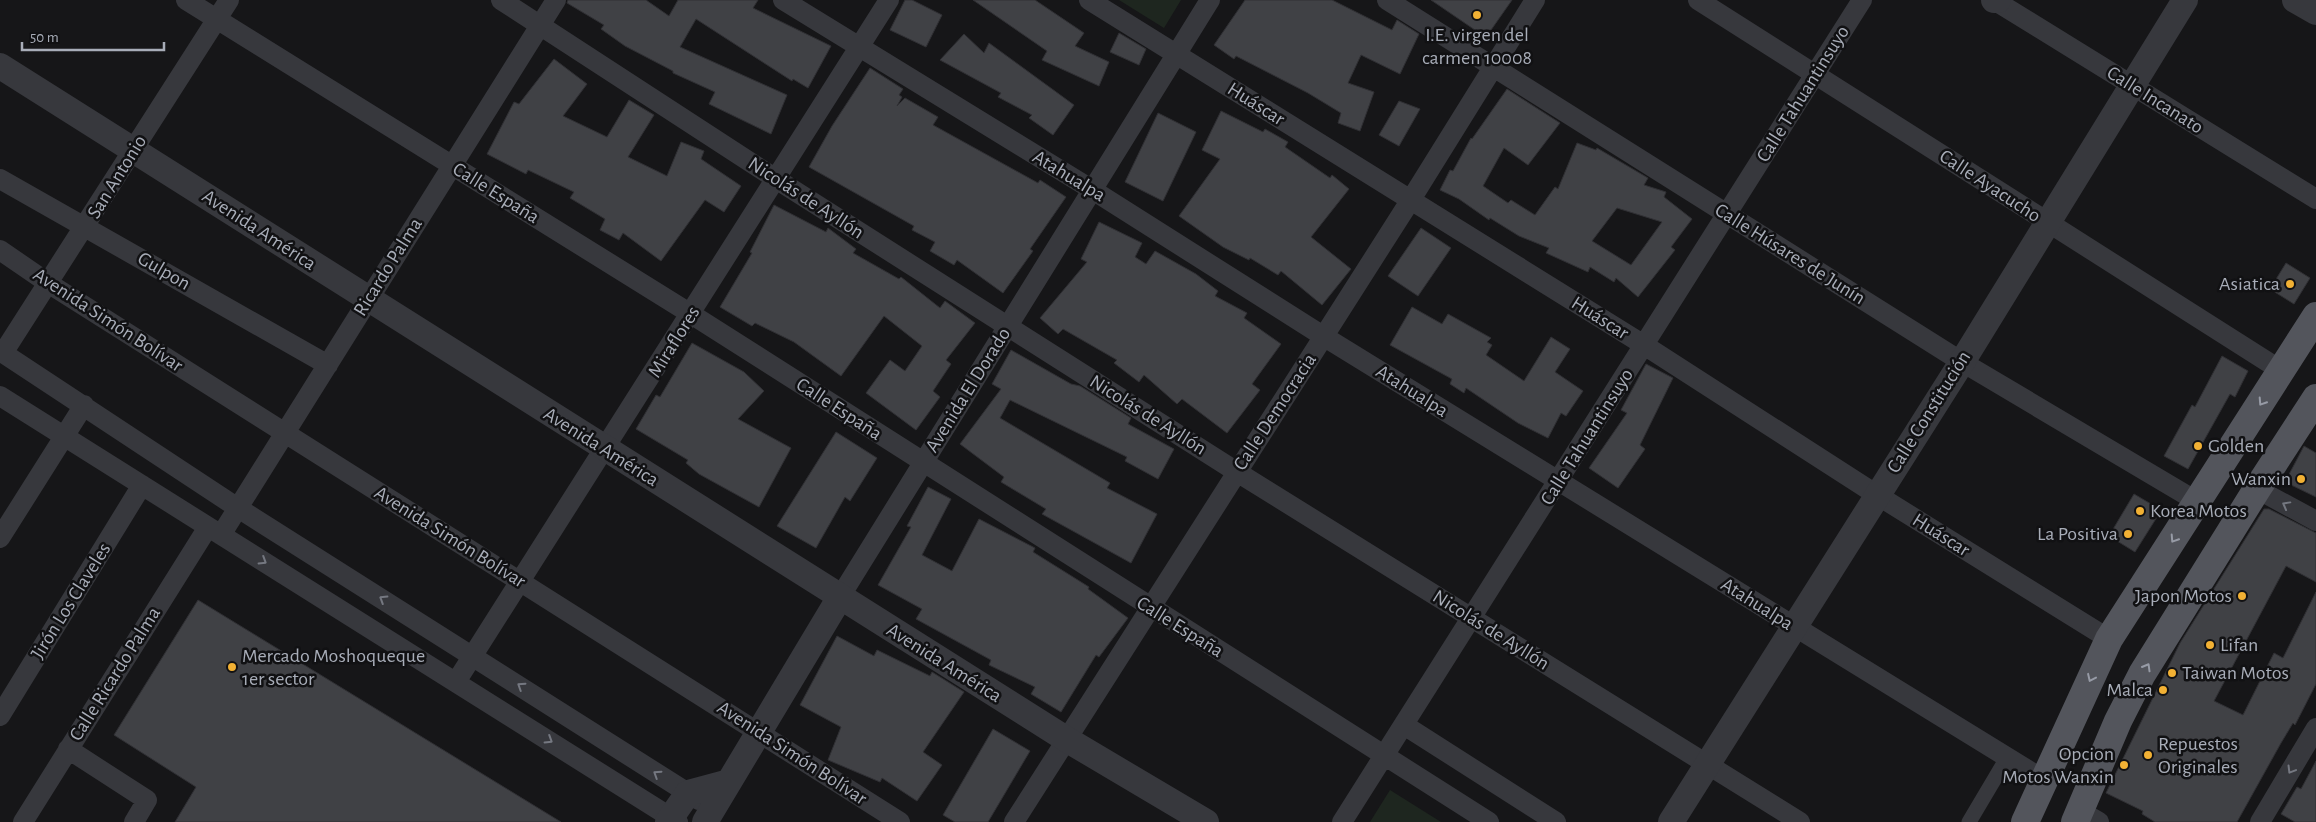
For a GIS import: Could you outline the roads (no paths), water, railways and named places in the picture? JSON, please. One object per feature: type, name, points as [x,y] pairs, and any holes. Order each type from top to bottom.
[{"type":"main road","points":[[2025,822],[2109,639],[2316,316]]},
{"type":"main road","points":[[2085,819],[2118,721],[2142,674],[2316,398]]},
{"type":"main road","points":[[2220,467],[2257,489]]},
{"type":"street","name":"Calle España","points":[[186,0],[691,314],[1150,608],[1489,822]]},
{"type":"street","name":"San Antonio","points":[[84,405],[4,352],[229,0]]},
{"type":"street","name":"Nicolás de Ayllón","points":[[501,0],[776,179],[1237,472],[1800,822]]},
{"type":"street","name":"Ricardo Palma","points":[[214,531],[238,508],[556,0]]},
{"type":"street","name":"Atahualpa","points":[[783,0],[858,48],[1092,189],[1558,482],[2044,780]]},
{"type":"street","name":"Miraflores","points":[[456,682],[889,0]]},
{"type":"street","name":"Huáscar","points":[[1089,0],[1644,345],[1877,495],[2109,639]]},
{"type":"street","name":"Avenida El Dorado","points":[[709,816],[840,597],[1210,0]]},
{"type":"street","name":"Calle Húsares de Junín","points":[[1387,0],[1962,362],[2198,502]]},
{"type":"street","name":"Calle Democracia","points":[[1014,822],[1410,201],[1535,0]]},
{"type":"street","name":"Calle Ayacucho","points":[[1698,0],[1816,73],[2047,224],[2282,371]]},
{"type":"street","name":"Calle Tahuantinsuyo","points":[[1342,822],[1862,0]]},
{"type":"street","name":"Calle Constitución","points":[[1671,822],[1793,626],[1962,362],[2185,0]]},
{"type":"street","points":[[2295,0],[2316,12]]},
{"type":"street","name":"Calle Incanato","points":[[1996,1],[2316,199]]},
{"type":"street","name":"Avenida América","points":[[0,66],[605,450],[1066,739],[1206,822]]},
{"type":"street","name":"Gulpon","points":[[0,179],[328,364]]},
{"type":"street","name":"Avenida Simón Bolívar","points":[[0,250],[48,283],[759,731],[900,822]]},
{"type":"street","points":[[0,396],[673,820],[688,793],[729,782]]},
{"type":"street","points":[[0,538],[84,405],[238,508],[688,793],[709,816]]},
{"type":"street","name":"Jirón Los Claveles","points":[[0,716],[142,486]]},
{"type":"street","points":[[2257,489],[2316,521]]},
{"type":"street","name":"Calle Ricardo Palma","points":[[23,822],[68,749],[214,531]]},
{"type":"street","points":[[1404,725],[1556,822]]},
{"type":"street","points":[[2260,822],[2316,728]]},
{"type":"street","points":[[68,749],[147,800],[134,822]]},
{"type":"street","points":[[1969,822],[2007,758]]},
{"type":"place","name":"I.E. virgen del carmen 10008","points":[[1477,15]]},
{"type":"place","name":"Asiatica","points":[[2290,284]]},
{"type":"place","name":"Golden","points":[[2198,446]]},
{"type":"place","name":"Wanxin","points":[[2301,479]]},
{"type":"place","name":"Korea Motos","points":[[2140,511]]},
{"type":"place","name":"La Positiva","points":[[2128,534]]},
{"type":"place","name":"Japon Motos","points":[[2242,596]]},
{"type":"place","name":"Lifan","points":[[2210,645]]},
{"type":"place","name":"Mercado Moshoqueque 1er sector","points":[[232,667]]},
{"type":"place","name":"Taiwan Motos","points":[[2172,673]]},
{"type":"place","name":"Malca","points":[[2163,690]]},
{"type":"place","name":"Repuestos Originales","points":[[2148,755]]},
{"type":"place","name":"Opcion Motos Wanxin","points":[[2124,765]]}]
